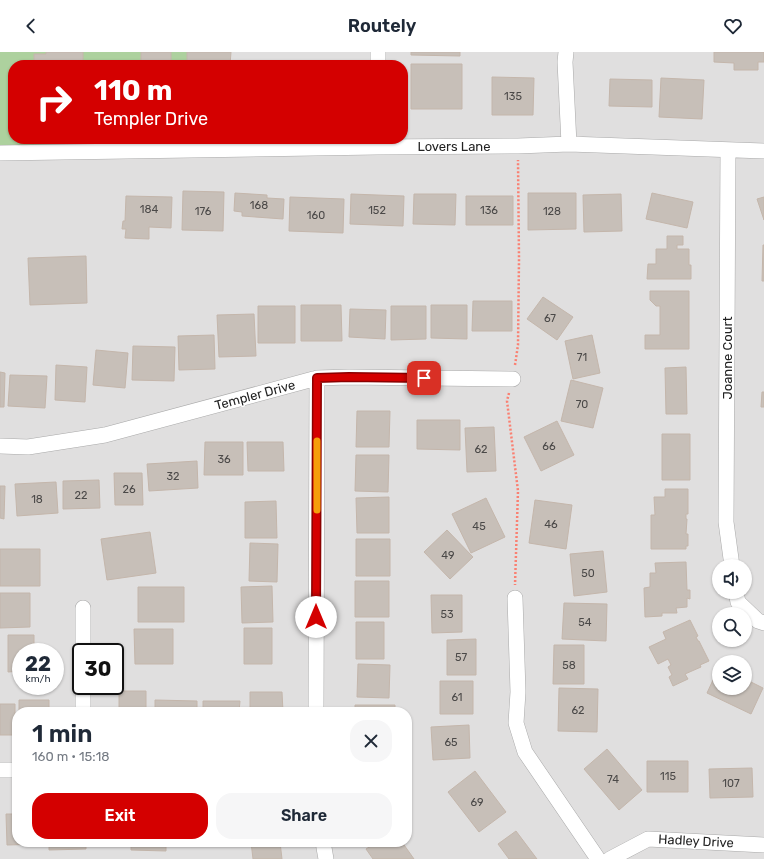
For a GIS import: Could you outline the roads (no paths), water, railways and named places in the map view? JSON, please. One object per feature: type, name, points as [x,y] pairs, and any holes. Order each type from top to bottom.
[{"type":"street","points":[[566,52],[565,62],[568,144]]},
{"type":"street","name":"Lovers Lane","points":[[0,153],[340,144]]},
{"type":"street","name":"Lovers Lane","points":[[408,144],[518,146],[568,144],[764,151]]},
{"type":"street","name":"Joanne Court","points":[[728,150],[726,522],[731,559]]},
{"type":"street","points":[[316,707],[317,378]]},
{"type":"street","name":"Templer Drive","points":[[0,446],[28,447],[106,435],[317,378],[513,379]]},
{"type":"street","points":[[515,598],[518,692],[516,723],[525,752],[598,859]]},
{"type":"street","points":[[737,599],[738,602],[758,621],[764,623]]},
{"type":"street","points":[[83,608],[83,643]]},
{"type":"street","points":[[83,695],[83,707]]},
{"type":"street","points":[[0,770],[12,770]]},
{"type":"street","name":"Hadley Drive","points":[[610,859],[648,839],[764,845]]},
{"type":"street","points":[[324,847],[326,859]]}]
